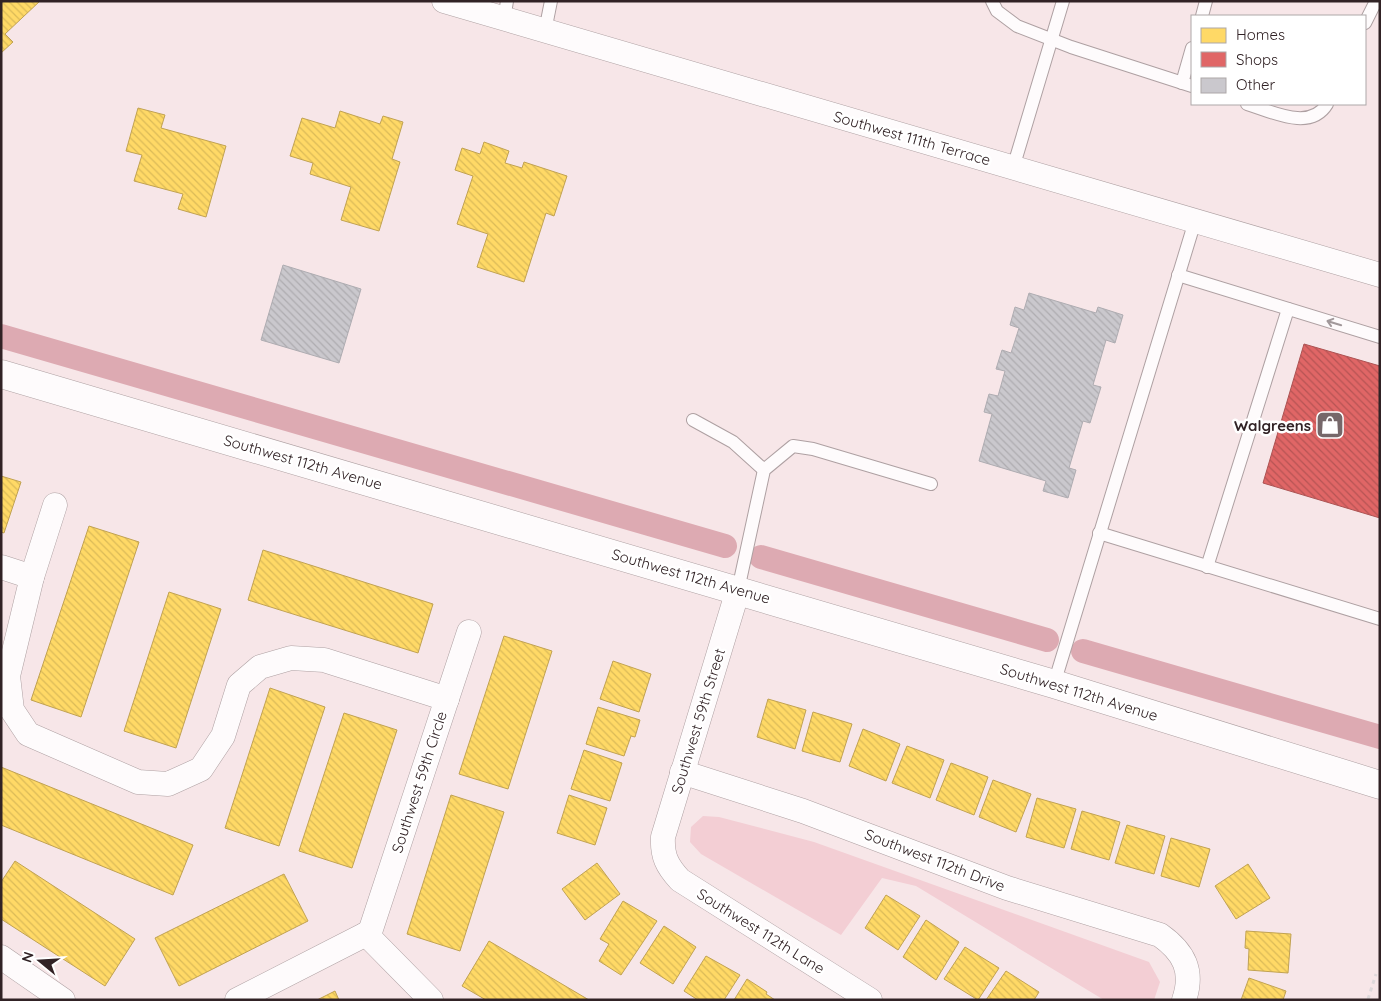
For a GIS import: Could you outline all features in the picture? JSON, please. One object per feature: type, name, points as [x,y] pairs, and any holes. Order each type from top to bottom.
[{"type":"street","name":"Southwest 111th Terrace","points":[[444,1],[505,10],[545,31],[1380,275]]},
{"type":"street","name":"Southwest 112th Avenue","points":[[1,374],[1054,684],[1380,785]]},
{"type":"street","points":[[55,505],[32,577],[8,676],[12,710],[28,734],[138,782],[168,784],[201,769],[223,736],[239,685],[260,667],[291,658],[324,660],[447,699]]},
{"type":"street","points":[[1,567],[32,577]]},
{"type":"street","name":"Southwest 59th Street","points":[[662,852],[663,837],[738,590]]},
{"type":"street","name":"Southwest 59th Circle","points":[[368,933],[469,632]]},
{"type":"street","name":"Southwest 112th Drive","points":[[682,772],[803,811],[1007,888],[1160,935],[1171,943],[1183,956],[1189,976],[1184,1000]]},
{"type":"street","name":"Southwest 112th Lane","points":[[662,852],[668,867],[680,880],[870,1000]]},
{"type":"street","points":[[236,1000],[368,933],[431,1000]]},
{"type":"street","points":[[1,957],[63,1000]]},
{"type":"lane","points":[[545,31],[551,1]]},
{"type":"lane","points":[[992,1],[997,11],[1017,26],[1071,47],[1187,84],[1191,55]]},
{"type":"lane","points":[[1013,168],[1062,1]]},
{"type":"lane","points":[[1202,15],[1206,1]]},
{"type":"lane","points":[[1366,21],[1376,1]]},
{"type":"lane","points":[[1250,105],[1298,120],[1323,110],[1326,105]]},
{"type":"lane","points":[[1054,684],[1195,221]]},
{"type":"lane","points":[[1178,275],[1380,337]]},
{"type":"lane","points":[[1207,567],[1288,309]]},
{"type":"lane","points":[[693,420],[733,442],[764,470]]},
{"type":"lane","points":[[738,590],[764,470],[793,446],[813,449],[931,484]]},
{"type":"lane","points":[[1099,533],[1380,619]]},
{"type":"path","points":[[1368,999],[1376,974]]},
{"type":"shaded area","points":[[703,816],[719,817],[814,842],[1149,962],[1160,982],[1154,1000],[1104,1000],[916,886],[882,878],[841,935],[701,854],[690,842],[691,827]]},
{"type":"building: Homes","points":[[1,1],[40,1],[5,34],[13,42],[1,53]]},
{"type":"building: Homes","points":[[138,108],[165,115],[161,128],[226,146],[206,217],[178,209],[183,194],[134,181],[142,155],[126,151]]},
{"type":"building: Homes","points":[[340,111],[380,124],[383,116],[403,122],[392,159],[400,162],[379,231],[341,220],[351,187],[310,174],[313,163],[290,156],[302,118],[335,128]]},
{"type":"building: Homes","points":[[484,142],[509,151],[505,163],[522,168],[524,162],[567,176],[554,216],[546,213],[524,282],[477,267],[488,234],[457,224],[473,176],[455,170],[462,148],[480,154]]},
{"type":"building: Homes","points":[[1,476],[21,482],[4,533],[1,532]]},
{"type":"building: Homes","points":[[89,526],[139,542],[81,717],[31,700]]},
{"type":"building: Homes","points":[[263,550],[433,604],[418,653],[248,600]]},
{"type":"building: Homes","points":[[169,592],[221,609],[176,748],[124,731]]},
{"type":"building: Homes","points":[[504,636],[552,651],[508,789],[459,774]]},
{"type":"building: Homes","points":[[613,661],[651,674],[639,712],[600,699]]},
{"type":"building: Homes","points":[[270,688],[325,707],[279,846],[225,828]]},
{"type":"building: Homes","points":[[768,699],[806,710],[795,749],[757,737]]},
{"type":"building: Homes","points":[[598,707],[640,720],[635,737],[631,736],[624,756],[586,744]]},
{"type":"building: Homes","points":[[813,712],[852,724],[840,762],[802,751]]},
{"type":"building: Homes","points":[[344,713],[397,730],[352,868],[299,851]]},
{"type":"building: Homes","points":[[863,729],[900,744],[886,781],[849,766]]},
{"type":"building: Homes","points":[[907,746],[944,760],[930,798],[892,783]]},
{"type":"building: Homes","points":[[584,750],[622,763],[610,801],[571,789]]},
{"type":"building: Homes","points":[[951,763],[988,777],[974,815],[936,800]]},
{"type":"building: Homes","points":[[1,767],[193,845],[173,895],[1,825]]},
{"type":"building: Homes","points":[[993,780],[1031,794],[1016,832],[979,817]]},
{"type":"building: Homes","points":[[451,795],[504,812],[460,951],[407,934]]},
{"type":"building: Homes","points":[[569,795],[607,808],[595,845],[557,833]]},
{"type":"building: Homes","points":[[1037,798],[1076,809],[1064,848],[1026,837]]},
{"type":"building: Homes","points":[[1082,811],[1120,822],[1109,860],[1071,849]]},
{"type":"building: Homes","points":[[1127,825],[1165,836],[1154,874],[1115,863]]},
{"type":"building: Homes","points":[[1171,838],[1210,849],[1199,887],[1161,876]]},
{"type":"building: Homes","points":[[15,861],[135,939],[105,986],[1,919],[1,882]]},
{"type":"building: Homes","points":[[597,863],[620,894],[585,920],[562,889]]},
{"type":"building: Homes","points":[[1248,864],[1270,898],[1236,919],[1215,886]]},
{"type":"building: Homes","points":[[284,874],[308,921],[179,986],[155,938]]},
{"type":"building: Homes","points":[[886,895],[920,916],[898,950],[865,928]]},
{"type":"building: Homes","points":[[623,901],[657,921],[621,975],[599,961],[609,944],[600,939]]},
{"type":"building: Homes","points":[[926,920],[959,942],[936,980],[903,957]]},
{"type":"building: Homes","points":[[664,926],[696,947],[673,984],[640,963]]},
{"type":"building: Homes","points":[[1246,931],[1291,934],[1288,973],[1248,970],[1249,949],[1245,948]]},
{"type":"building: Homes","points":[[489,941],[589,1000],[486,1000],[462,986]]},
{"type":"building: Homes","points":[[965,947],[999,968],[978,1000],[944,979]]},
{"type":"building: Homes","points":[[706,956],[740,975],[724,1000],[698,1000],[684,991]]},
{"type":"building: Homes","points":[[1006,971],[1039,992],[1034,1000],[986,1000]]},
{"type":"building: Homes","points":[[1249,978],[1286,991],[1283,1000],[1241,1000]]},
{"type":"building: Homes","points":[[747,979],[767,992],[766,994],[775,1000],[734,1000]]},
{"type":"building: Homes","points":[[335,991],[339,1000],[317,1000]]},
{"type":"building: Shops","name":"Walgreens","points":[[1304,344],[1380,366],[1380,518],[1263,483]]},
{"type":"building: Other","points":[[283,265],[361,289],[339,363],[261,340]]},
{"type":"building: Other","points":[[1029,293],[1096,313],[1098,307],[1123,315],[1115,343],[1106,340],[1093,385],[1101,387],[1090,423],[1083,421],[1069,468],[1076,470],[1068,498],[1043,491],[1046,481],[979,461],[992,414],[984,412],[989,394],[998,396],[1005,371],[996,369],[1002,350],[1011,353],[1019,328],[1010,325],[1015,307],[1024,310]]},
{"type":"waterway","points":[[1,336],[725,546]]},
{"type":"waterway","points":[[761,557],[1047,640]]},
{"type":"waterway","points":[[1083,651],[1380,737]]},
{"type":"place","name":"Walgreens","points":[[1330,425]]}]
